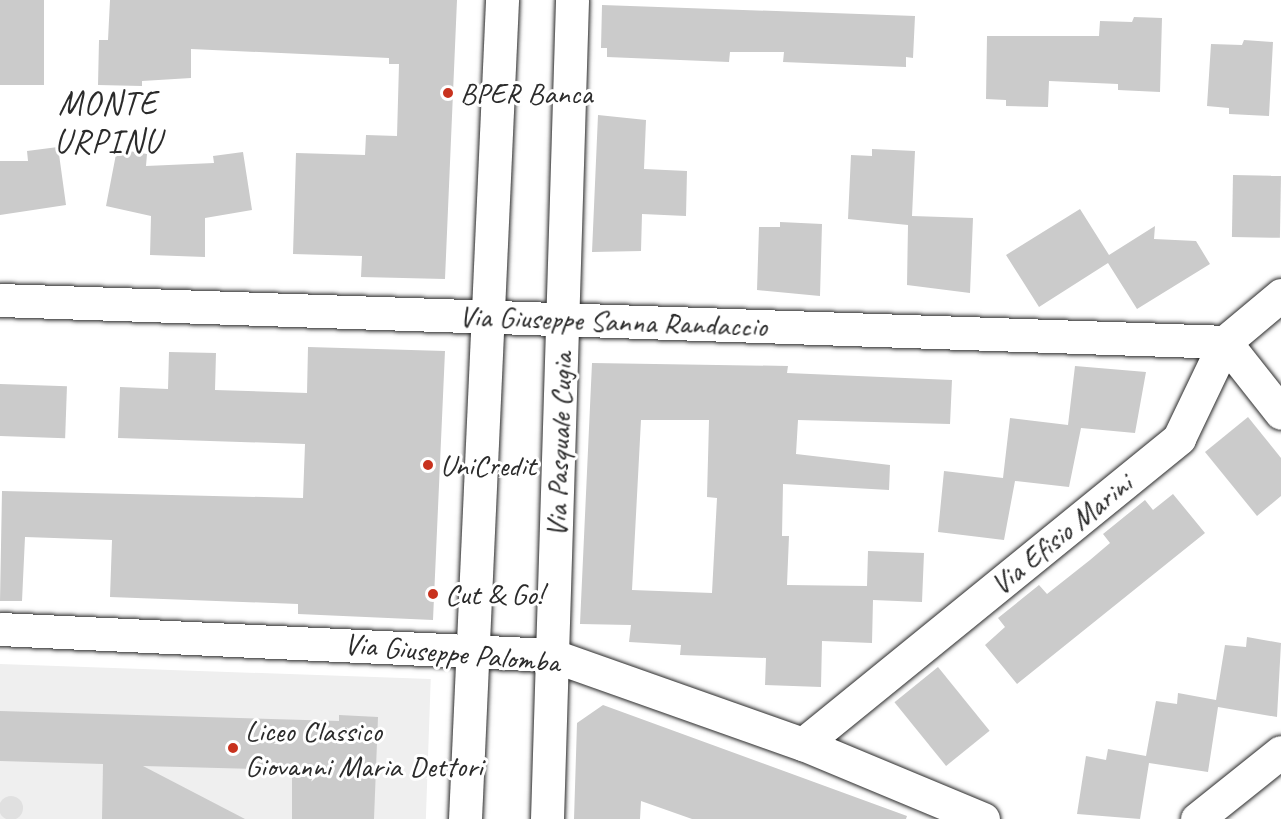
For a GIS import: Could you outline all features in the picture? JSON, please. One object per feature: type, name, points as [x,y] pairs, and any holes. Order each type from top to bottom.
[{"type":"street","points":[[465,819],[502,0]]},
{"type":"street","name":"Via Pasquale Cugia","points":[[548,819],[572,0]]},
{"type":"street","name":"Via Efisio Marini","points":[[803,744],[1179,438],[1225,342],[1281,295]]},
{"type":"street","name":"Via Giuseppe Sanna Randaccio","points":[[0,300],[1225,342]]},
{"type":"street","points":[[1225,342],[1281,413]]},
{"type":"street","name":"Via Giuseppe Palomba","points":[[0,629],[472,649],[552,655],[803,744],[983,819]]},
{"type":"street","points":[[1197,819],[1281,752]]},
{"type":"street","points":[[1224,819],[1281,773]]},
{"type":"shaded area","name":"Liceo Classico Giovanni Maria Dettori","points":[[0,664],[431,679],[426,819],[0,819]]},
{"type":"shaded area","points":[[11,796],[20,799],[23,808],[20,817],[11,820],[2,817],[-1,808],[2,799]]},
{"type":"building","points":[[0,0],[44,0],[44,85],[0,85]]},
{"type":"building","points":[[110,0],[457,0],[445,279],[361,277],[362,256],[293,254],[296,153],[365,155],[366,135],[397,136],[399,64],[389,64],[389,58],[191,49],[191,78],[142,81],[142,86],[98,85],[99,40],[108,40]]},
{"type":"building","points":[[602,5],[915,16],[913,58],[906,57],[906,67],[783,62],[784,52],[730,52],[729,62],[607,57],[607,48],[601,48]]},
{"type":"building","points":[[1134,17],[1162,18],[1160,92],[1118,90],[1118,84],[1049,81],[1048,107],[1006,106],[1006,100],[986,99],[987,36],[1099,36],[1100,21],[1132,22]]},
{"type":"building","points":[[1244,40],[1273,42],[1269,116],[1229,114],[1229,108],[1207,106],[1211,44],[1242,45]]},
{"type":"building","points":[[598,115],[646,120],[644,169],[687,171],[686,216],[642,214],[641,251],[592,252]]},
{"type":"building","points":[[58,147],[66,205],[0,215],[0,161],[28,161],[27,151]]},
{"type":"building","points":[[117,149],[147,154],[146,166],[214,163],[213,156],[243,152],[252,210],[205,218],[205,257],[150,255],[151,216],[106,206]]},
{"type":"building","points":[[872,149],[915,151],[912,216],[973,218],[970,293],[907,285],[908,225],[848,219],[851,155],[872,156]]},
{"type":"building","points":[[1233,175],[1281,176],[1280,238],[1232,237]]},
{"type":"building","points":[[1080,209],[1109,255],[1155,226],[1154,239],[1196,241],[1210,264],[1137,309],[1108,263],[1039,307],[1006,255]]},
{"type":"building","points":[[780,222],[822,224],[820,296],[757,290],[759,227],[780,227]]},
{"type":"building","points":[[308,347],[445,351],[433,620],[298,614],[298,604],[110,597],[112,540],[25,537],[22,601],[0,601],[2,491],[303,498],[305,444],[118,438],[120,387],[168,389],[169,352],[216,353],[215,390],[307,393]]},
{"type":"building","points":[[592,363],[788,366],[787,373],[952,380],[950,424],[798,420],[796,454],[890,465],[889,490],[783,484],[782,536],[789,536],[787,585],[867,586],[868,551],[924,553],[922,602],[873,600],[872,643],[822,641],[821,687],[765,685],[766,658],[680,655],[681,645],[629,642],[631,625],[580,624]],"holes":[[[641,420],[709,420],[707,497],[717,498],[712,593],[632,590]]]},
{"type":"building","points":[[1075,366],[1146,372],[1135,433],[1081,428],[1069,487],[1015,481],[1004,540],[938,532],[944,471],[1003,478],[1010,418],[1068,425]]},
{"type":"building","points":[[0,384],[67,386],[65,438],[0,436]]},
{"type":"building","points":[[1248,417],[1281,458],[1281,496],[1257,516],[1205,452]]},
{"type":"building","points":[[1173,494],[1205,533],[1017,684],[985,645],[1005,627],[998,618],[1039,585],[1047,594],[1090,560],[1110,543],[1103,534],[1145,500],[1153,510]]},
{"type":"building","points":[[1247,637],[1281,643],[1277,717],[1218,707],[1208,772],[1149,763],[1140,819],[1077,814],[1086,756],[1106,760],[1108,749],[1146,756],[1156,701],[1177,704],[1178,693],[1216,700],[1225,645],[1246,647]]},
{"type":"building","points":[[938,667],[990,731],[946,766],[894,702]]},
{"type":"building","points":[[603,705],[907,816],[906,819],[692,819],[641,801],[640,819],[574,819],[577,723]]},
{"type":"building","points":[[0,711],[339,721],[339,715],[378,717],[374,819],[292,819],[292,770],[143,766],[245,819],[102,819],[103,764],[0,761]]},
{"type":"place","name":"BPER Banca","points":[[448,93]]},
{"type":"place","name":"UniCredit","points":[[428,465]]},
{"type":"place","name":"Cut & Go!","points":[[433,594]]},
{"type":"place","name":"Liceo Classico Giovanni Maria Dettori","points":[[233,748]]},
{"type":"district","name":"MONTE URPINU","points":[[108,123]]}]
